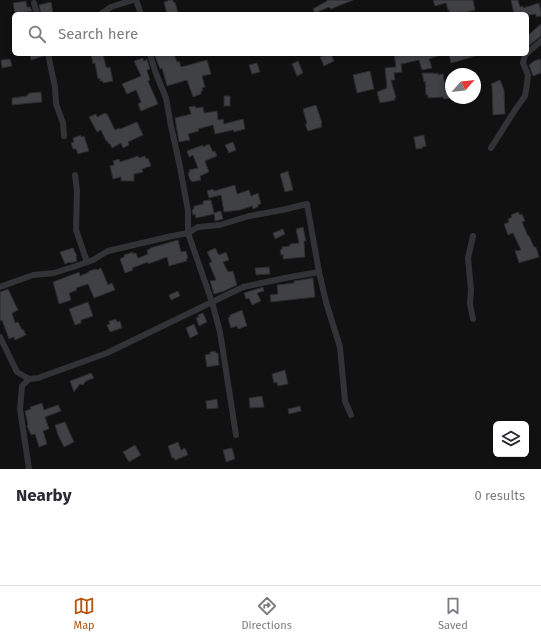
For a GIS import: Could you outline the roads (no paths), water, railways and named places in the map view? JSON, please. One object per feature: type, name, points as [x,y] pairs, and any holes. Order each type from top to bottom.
[{"type":"street","points":[[104,12],[111,7],[135,0],[140,12]]},
{"type":"street","points":[[34,3],[36,12]]},
{"type":"street","points":[[529,52],[541,41]]},
{"type":"street","points":[[48,56],[55,87],[56,104],[63,123],[64,136]]},
{"type":"street","points":[[151,56],[166,98],[188,211],[188,233],[212,302],[220,332],[236,435]]},
{"type":"street","points":[[491,148],[525,96],[528,75],[523,63],[525,56]]},
{"type":"street","points":[[75,175],[76,230],[87,262]]},
{"type":"street","points":[[0,287],[33,275],[54,273],[93,260],[108,251],[188,233],[198,227],[220,225],[248,216],[307,204],[319,272],[326,302],[340,347],[346,401],[352,415]]},
{"type":"street","points":[[473,236],[468,258],[471,290],[470,304],[473,319]]},
{"type":"street","points":[[0,337],[16,372],[29,379],[38,378],[107,353],[243,287],[319,272]]},
{"type":"street","points":[[29,379],[22,386],[20,409],[29,469]]}]
